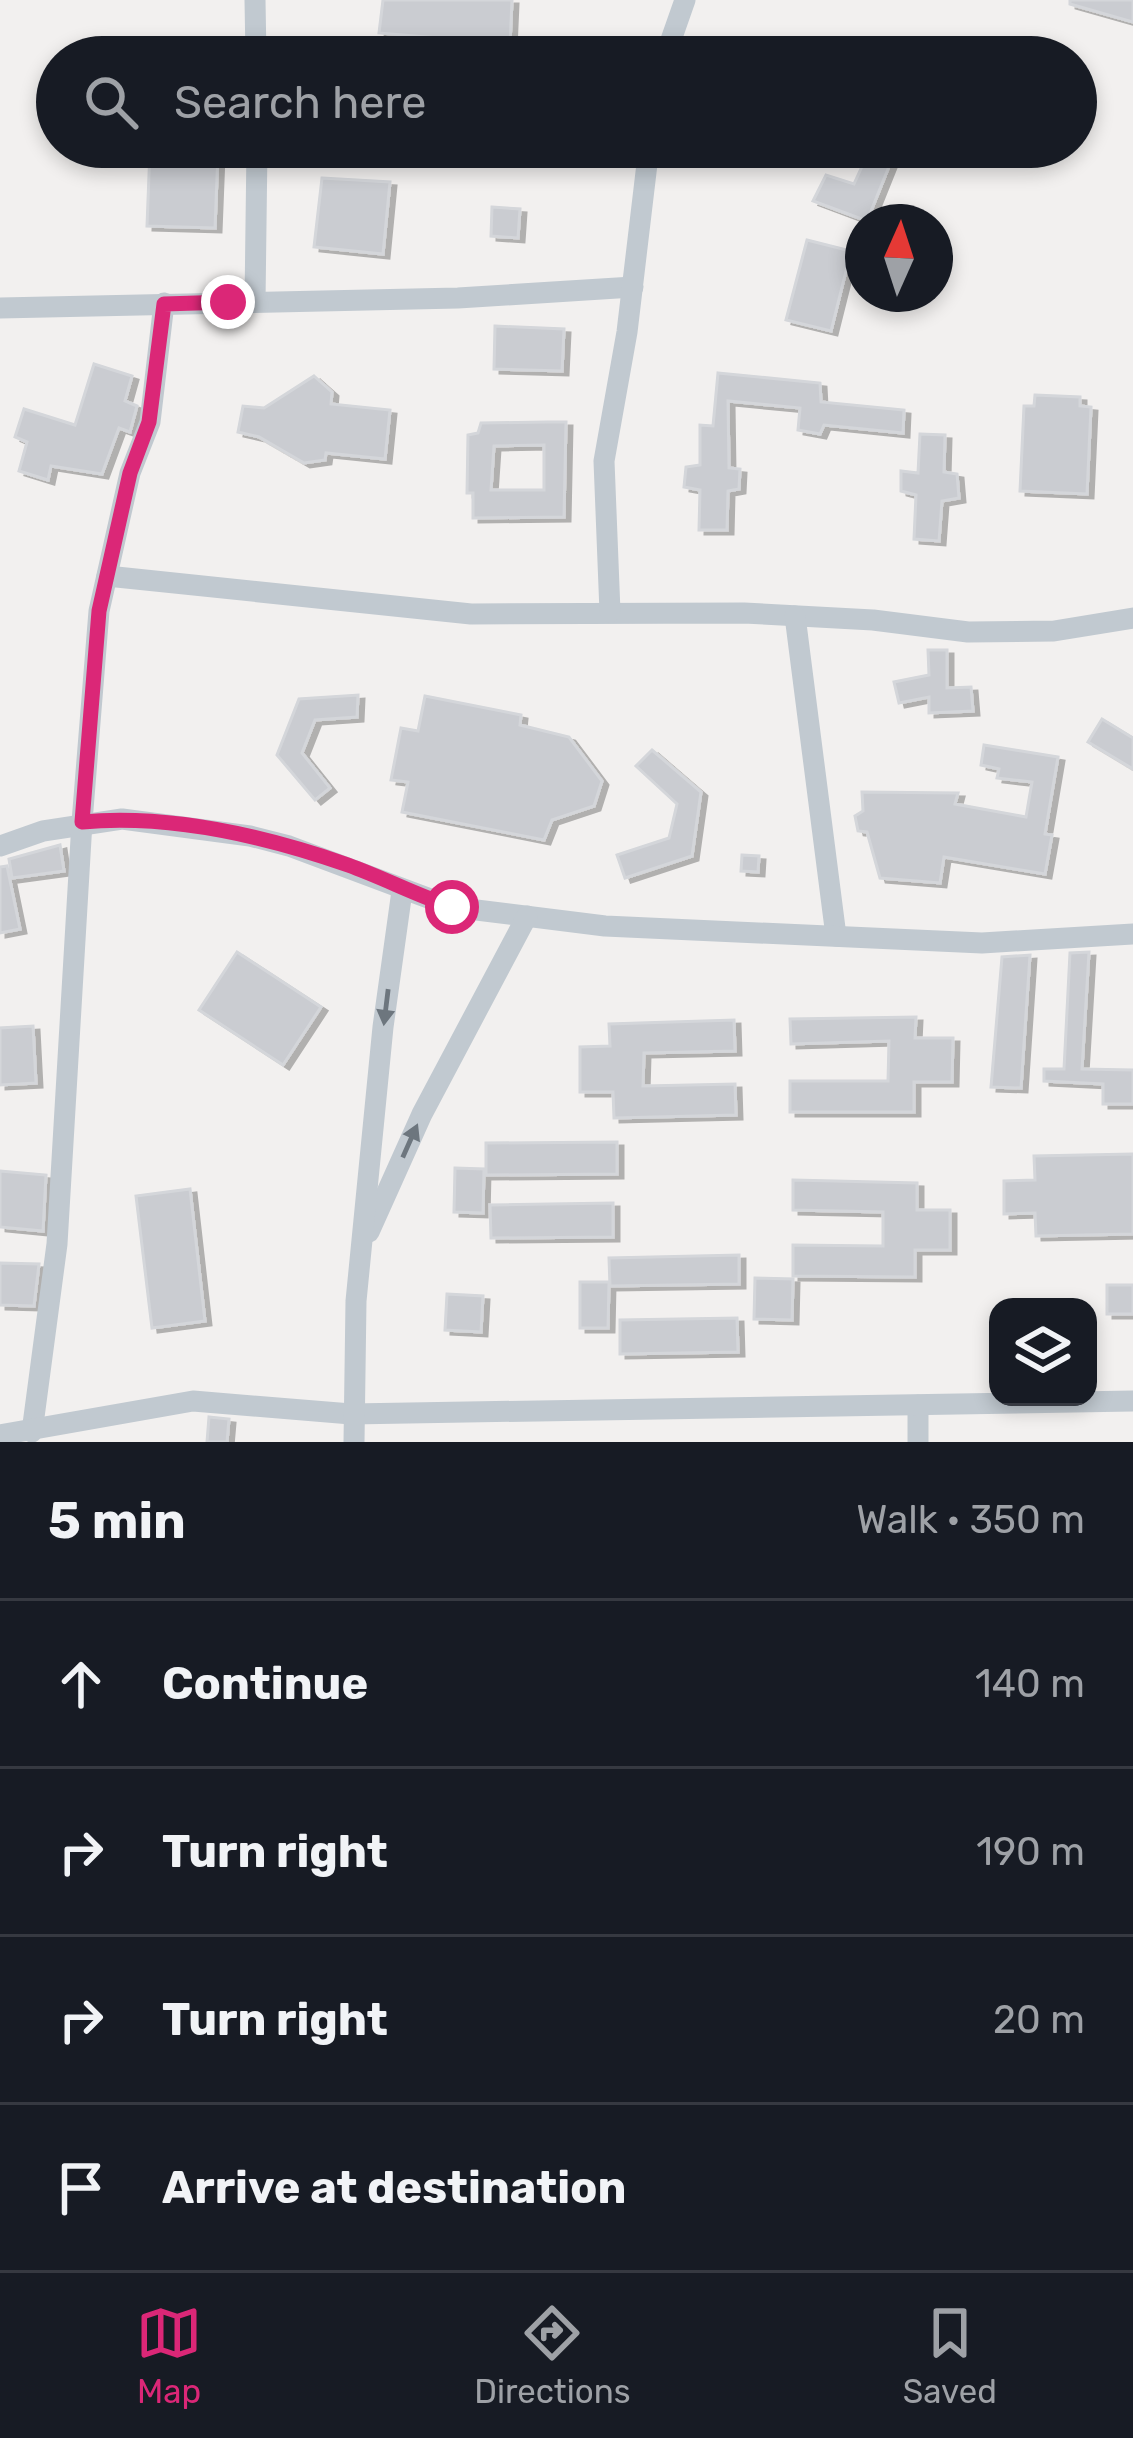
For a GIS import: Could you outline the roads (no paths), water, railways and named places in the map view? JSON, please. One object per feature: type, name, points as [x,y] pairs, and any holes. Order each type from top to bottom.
[{"type":"street","points":[[255,0],[256,36]]},
{"type":"street","points":[[672,36],[685,0]]},
{"type":"street","points":[[255,302],[256,168]]},
{"type":"street","points":[[610,612],[604,461],[646,168]]},
{"type":"street","points":[[0,308],[458,298],[632,287]]},
{"type":"street","points":[[32,1432],[56,1244],[99,611],[130,473],[149,422],[164,304]]},
{"type":"street","points":[[107,576],[471,614],[795,616],[968,632],[1054,631],[1133,618]]},
{"type":"street","points":[[795,616],[836,936]]},
{"type":"street","points":[[0,846],[82,822],[122,819],[250,836],[352,866],[402,891],[452,907],[605,926],[982,943],[1133,934]]},
{"type":"street","points":[[354,1442],[351,1414],[362,1248],[383,1027],[402,891]]},
{"type":"street","points":[[362,1248],[422,1114],[527,916]]},
{"type":"street","points":[[0,1435],[193,1401],[351,1414],[1133,1401]]},
{"type":"street","points":[[918,1405],[918,1442]]}]
